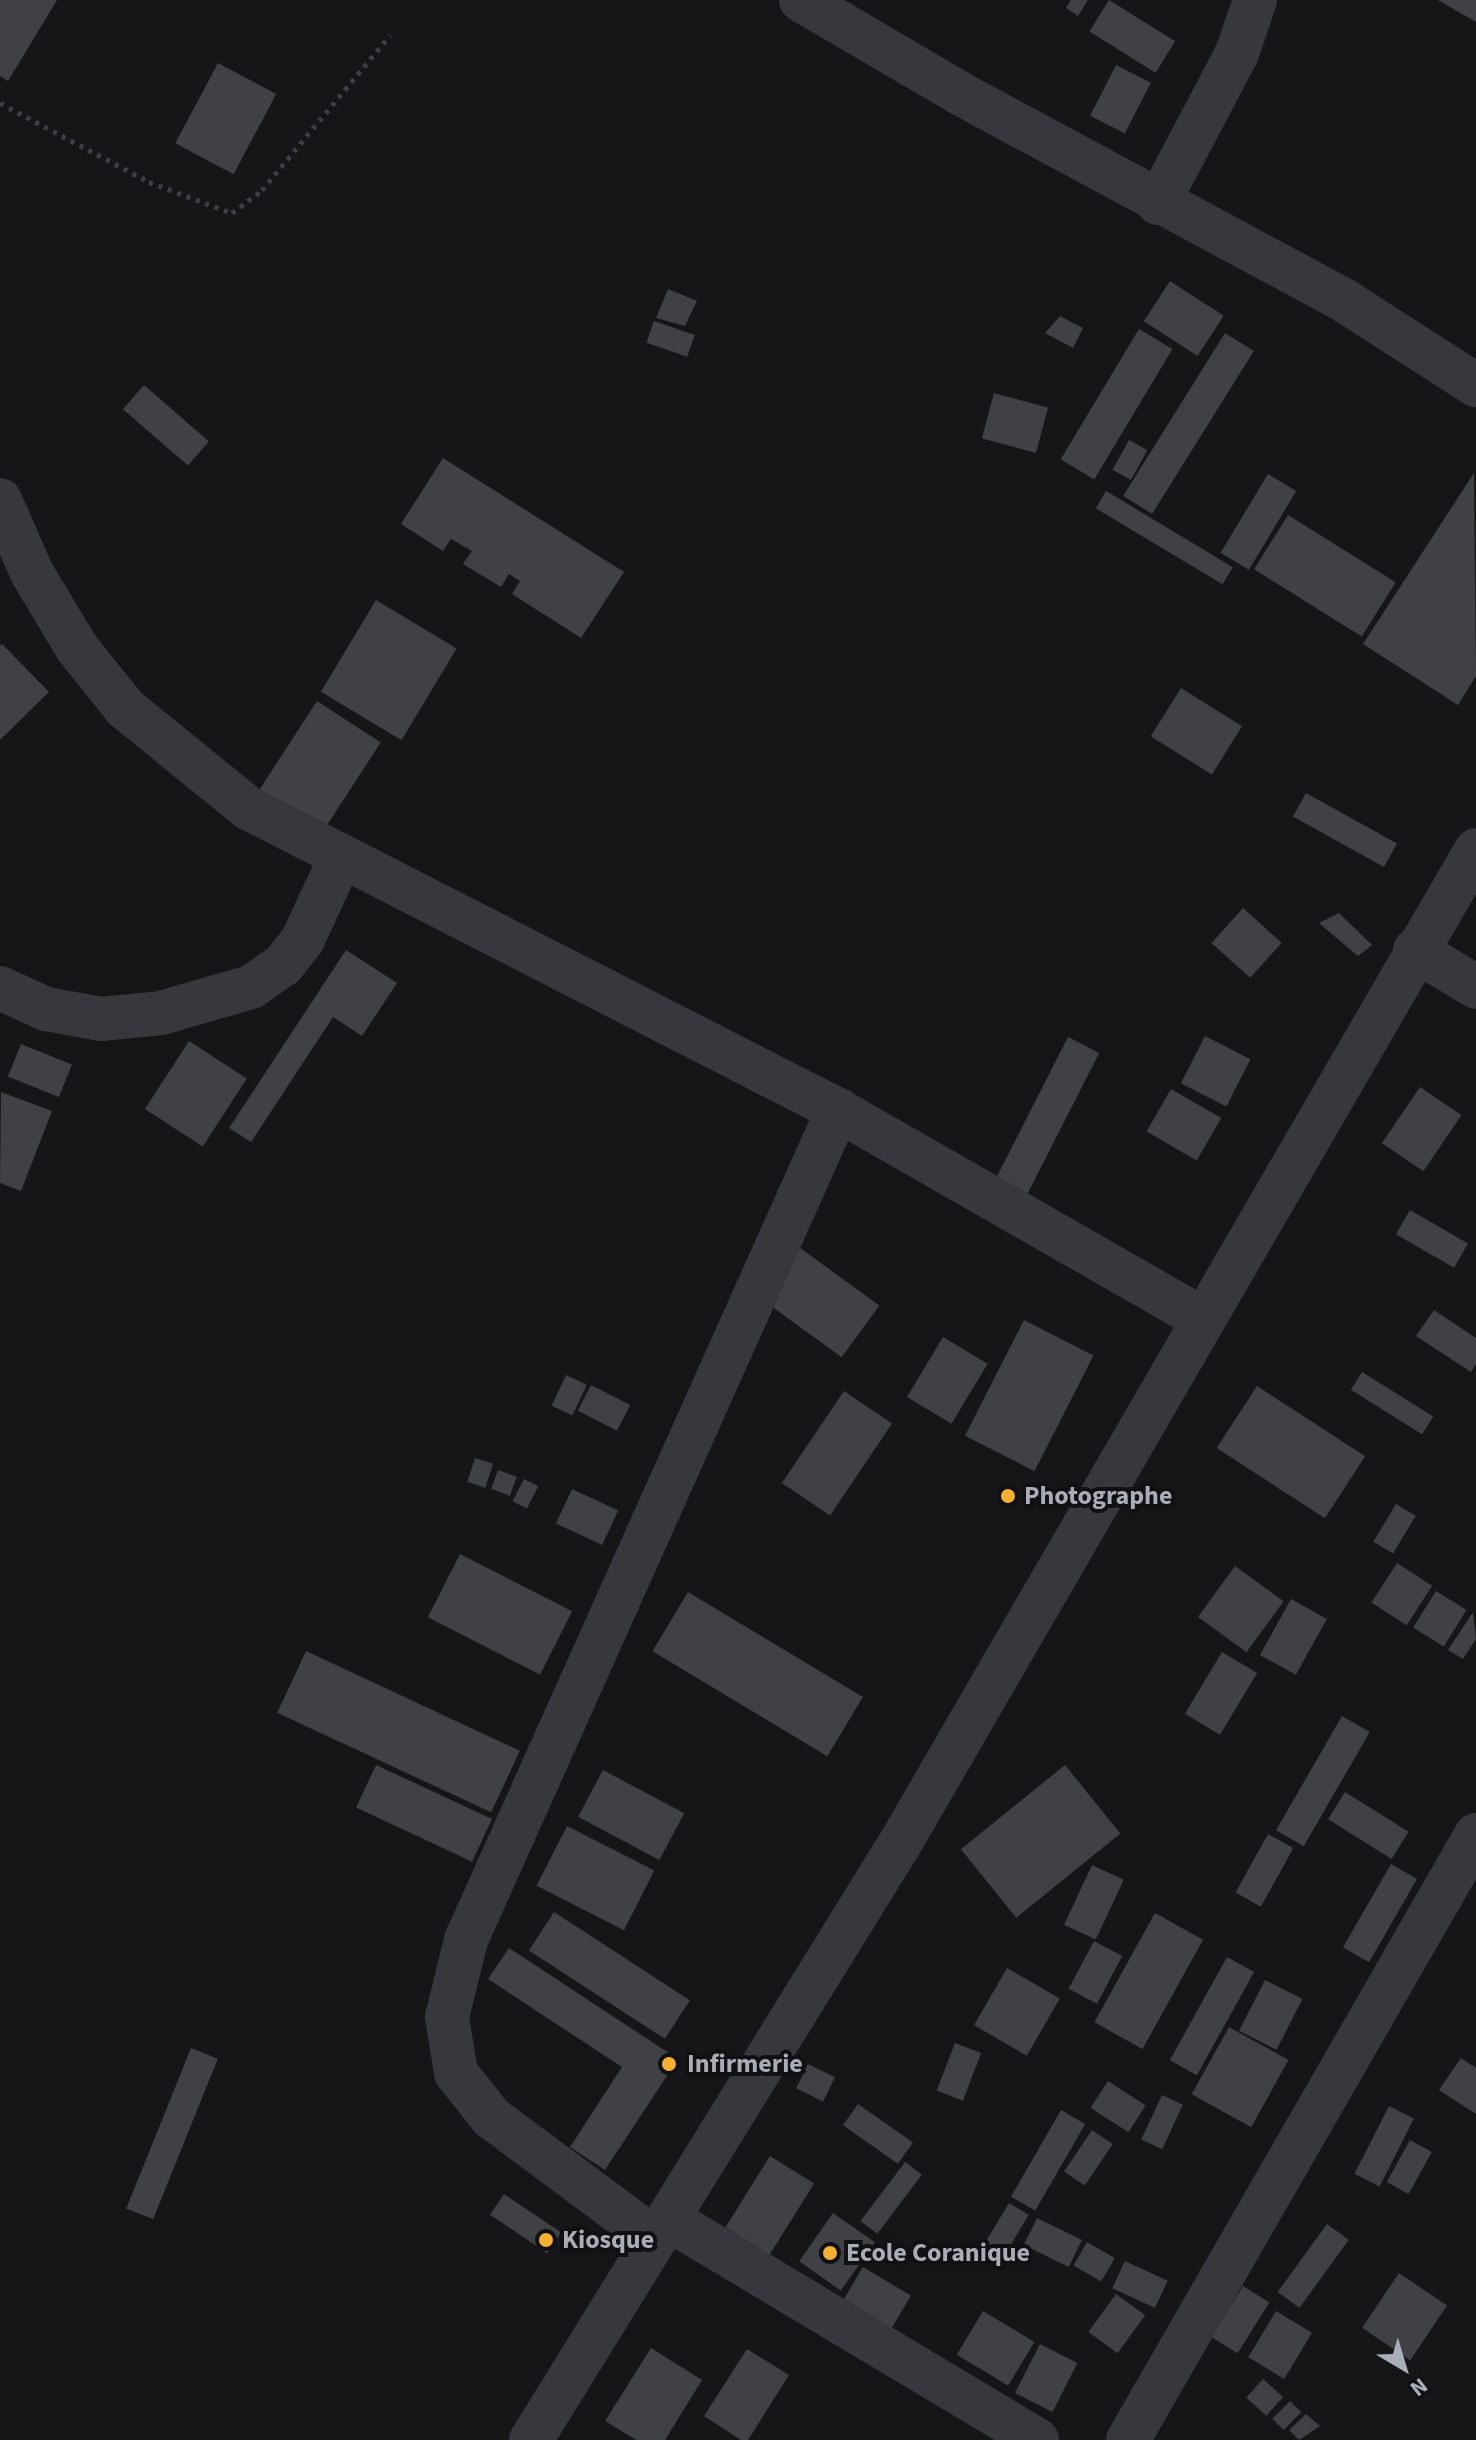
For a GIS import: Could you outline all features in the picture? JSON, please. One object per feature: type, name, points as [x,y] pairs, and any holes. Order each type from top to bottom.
[{"type":"street","points":[[801,0],[1158,203],[1471,369]]},
{"type":"street","points":[[1158,203],[1237,53],[1255,0]]},
{"type":"street","points":[[0,500],[32,573],[77,648],[125,708],[248,808],[340,859],[512,940],[838,1110],[1203,1319]]},
{"type":"street","points":[[531,2440],[902,1840],[1415,950],[1476,850]]},
{"type":"street","points":[[0,988],[46,1009],[101,1019],[161,1013],[251,987],[283,965],[303,939],[340,859]]},
{"type":"street","points":[[1415,950],[1476,987]]},
{"type":"street","points":[[838,1110],[466,1940],[447,2017],[456,2073],[491,2117],[662,2229],[1037,2440]]},
{"type":"street","points":[[1128,2440],[1476,1835]]},
{"type":"path","points":[[0,103],[149,182],[232,213],[262,190],[390,35]]},
{"type":"building","points":[[0,0],[57,0],[8,81],[0,76]]},
{"type":"building","points":[[1071,0],[1088,0],[1078,16],[1066,8]]},
{"type":"building","points":[[1109,0],[1175,41],[1156,73],[1089,31]]},
{"type":"building","points":[[1438,0],[1476,0],[1476,22]]},
{"type":"building","points":[[218,63],[276,94],[234,174],[175,143]]},
{"type":"building","points":[[1116,65],[1151,83],[1125,133],[1090,116]]},
{"type":"building","points":[[1170,281],[1224,316],[1198,356],[1144,321]]},
{"type":"building","points":[[668,289],[697,301],[685,326],[656,318]]},
{"type":"building","points":[[1060,316],[1083,328],[1073,348],[1045,333]]},
{"type":"building","points":[[654,321],[695,335],[687,357],[647,343]]},
{"type":"building","points":[[1139,329],[1172,349],[1094,479],[1061,459]]},
{"type":"building","points":[[1225,333],[1254,351],[1152,514],[1123,496]]},
{"type":"building","points":[[144,385],[209,441],[188,466],[123,409]]},
{"type":"building","points":[[994,393],[1048,407],[1036,453],[982,438]]},
{"type":"building","points":[[1129,440],[1147,450],[1131,480],[1113,470]]},
{"type":"building","points":[[443,458],[624,572],[581,638],[512,594],[520,581],[509,574],[501,587],[463,564],[472,551],[451,539],[443,551],[401,524]]},
{"type":"building","points":[[1474,473],[1476,676],[1458,705],[1363,644]]},
{"type":"building","points":[[1268,474],[1296,491],[1249,570],[1221,553]]},
{"type":"building","points":[[1106,491],[1233,567],[1223,584],[1096,508]]},
{"type":"building","points":[[1288,515],[1396,582],[1362,637],[1254,569]]},
{"type":"building","points":[[376,600],[457,648],[401,740],[321,692]]},
{"type":"building","points":[[2,644],[49,692],[0,740],[0,646]]},
{"type":"building","points":[[1181,688],[1242,726],[1212,774],[1151,736]]},
{"type":"building","points":[[317,701],[381,742],[318,839],[254,797]]},
{"type":"building","points":[[1306,793],[1397,843],[1384,867],[1293,817]]},
{"type":"building","points":[[1243,908],[1282,943],[1250,978],[1212,943]]},
{"type":"building","points":[[1339,913],[1372,945],[1358,956],[1319,923]]},
{"type":"building","points":[[346,950],[397,983],[362,1036],[333,1017],[251,1142],[229,1128]]},
{"type":"building","points":[[1205,1036],[1250,1059],[1226,1106],[1181,1083]]},
{"type":"building","points":[[1068,1037],[1099,1053],[1027,1195],[995,1180]]},
{"type":"building","points":[[189,1041],[247,1079],[203,1147],[145,1109]]},
{"type":"building","points":[[21,1044],[72,1065],[59,1097],[8,1076]]},
{"type":"building","points":[[1420,1087],[1461,1115],[1423,1171],[1382,1143]]},
{"type":"building","points":[[1171,1089],[1221,1118],[1197,1160],[1146,1131]]},
{"type":"building","points":[[1,1092],[52,1111],[21,1191],[0,1183]]},
{"type":"building","points":[[1410,1210],[1468,1244],[1454,1268],[1396,1234]]},
{"type":"building","points":[[796,1245],[879,1306],[842,1357],[758,1297]]},
{"type":"building","points":[[1434,1310],[1476,1338],[1476,1364],[1471,1372],[1416,1336]]},
{"type":"building","points":[[1024,1320],[1093,1355],[1034,1471],[965,1436]]},
{"type":"building","points":[[943,1337],[988,1364],[952,1424],[907,1397]]},
{"type":"building","points":[[1362,1372],[1433,1417],[1422,1434],[1351,1390]]},
{"type":"building","points":[[566,1375],[587,1385],[572,1416],[552,1406]]},
{"type":"building","points":[[591,1385],[630,1405],[617,1431],[578,1411]]},
{"type":"building","points":[[1257,1386],[1365,1456],[1325,1518],[1217,1448]]},
{"type":"building","points":[[844,1391],[892,1423],[830,1515],[782,1483]]},
{"type":"building","points":[[475,1458],[493,1464],[485,1488],[467,1482]]},
{"type":"building","points":[[498,1470],[517,1477],[510,1496],[491,1489]]},
{"type":"building","points":[[524,1479],[538,1486],[527,1509],[513,1501]]},
{"type":"building","points":[[572,1489],[618,1511],[602,1545],[556,1523]]},
{"type":"building","points":[[1396,1504],[1416,1516],[1393,1554],[1373,1542]]},
{"type":"building","points":[[460,1554],[572,1611],[540,1674],[428,1617]]},
{"type":"building","points":[[1397,1563],[1432,1586],[1407,1625],[1371,1602]]},
{"type":"building","points":[[1235,1566],[1284,1601],[1247,1652],[1198,1617]]},
{"type":"building","points":[[1436,1591],[1467,1610],[1444,1647],[1413,1627]]},
{"type":"building","points":[[688,1592],[863,1697],[827,1756],[652,1651]]},
{"type":"building","points":[[1291,1599],[1327,1619],[1296,1675],[1260,1655]]},
{"type":"building","points":[[1473,1612],[1476,1639],[1463,1659],[1448,1650]]},
{"type":"building","points":[[306,1651],[520,1751],[491,1812],[277,1713]]},
{"type":"building","points":[[1222,1652],[1257,1673],[1220,1735],[1185,1714]]},
{"type":"building","points":[[1342,1716],[1370,1732],[1304,1846],[1276,1830]]},
{"type":"building","points":[[376,1765],[492,1819],[472,1862],[356,1808]]},
{"type":"building","points":[[1065,1765],[1120,1833],[1016,1918],[961,1849]]},
{"type":"building","points":[[603,1770],[684,1813],[659,1860],[578,1817]]},
{"type":"building","points":[[1345,1792],[1409,1832],[1392,1859],[1328,1819]]},
{"type":"building","points":[[567,1826],[654,1870],[624,1930],[537,1886]]},
{"type":"building","points":[[1268,1834],[1293,1848],[1261,1907],[1236,1893]]},
{"type":"building","points":[[1391,1864],[1417,1879],[1369,1962],[1343,1947]]},
{"type":"building","points":[[1092,1865],[1124,1880],[1096,1940],[1064,1925]]},
{"type":"building","points":[[554,1912],[690,2000],[665,2039],[529,1951]]},
{"type":"building","points":[[1155,1913],[1203,1940],[1143,2049],[1094,2022]]},
{"type":"building","points":[[1094,1941],[1122,1956],[1097,2004],[1069,1989]]},
{"type":"building","points":[[509,1948],[678,2059],[605,2170],[570,2147],[622,2067],[488,1979]]},
{"type":"building","points":[[1227,1957],[1254,1972],[1197,2075],[1170,2060]]},
{"type":"building","points":[[1007,1968],[1060,1998],[1027,2056],[974,2025]]},
{"type":"building","points":[[1265,1980],[1302,1999],[1277,2050],[1239,2031]]},
{"type":"building","points":[[1229,2027],[1288,2060],[1251,2127],[1192,2094]]},
{"type":"building","points":[[955,2043],[981,2053],[963,2101],[937,2091]]},
{"type":"building","points":[[191,2048],[218,2059],[153,2219],[126,2208]]},
{"type":"building","points":[[1461,2058],[1476,2068],[1476,2114],[1439,2090]]},
{"type":"building","points":[[808,2064],[835,2077],[823,2101],[796,2088]]},
{"type":"building","points":[[1108,2081],[1146,2106],[1128,2132],[1091,2108]]},
{"type":"building","points":[[1162,2095],[1183,2105],[1162,2149],[1141,2139]]},
{"type":"building","points":[[858,2104],[913,2142],[898,2164],[843,2125]]},
{"type":"building","points":[[1389,2106],[1414,2119],[1379,2186],[1354,2174]]},
{"type":"building","points":[[1061,2110],[1085,2124],[1035,2211],[1011,2197]]},
{"type":"building","points":[[1092,2130],[1113,2144],[1085,2185],[1064,2171]]},
{"type":"building","points":[[1410,2140],[1432,2152],[1409,2194],[1387,2182]]},
{"type":"building","points":[[770,2156],[814,2184],[770,2255],[725,2227]]},
{"type":"building","points":[[905,2162],[922,2175],[877,2234],[860,2221]]},
{"type":"building","points":[[504,2194],[561,2233],[547,2253],[490,2215]]},
{"type":"building","points":[[1009,2203],[1029,2215],[1003,2258],[983,2246]]},
{"type":"building","points":[[833,2213],[875,2242],[841,2291],[799,2261]]},
{"type":"building","points":[[1037,2218],[1082,2240],[1069,2267],[1024,2245]]},
{"type":"building","points":[[1327,2224],[1349,2240],[1299,2308],[1278,2292]]},
{"type":"building","points":[[1087,2242],[1115,2258],[1101,2281],[1074,2265]]},
{"type":"building","points":[[1125,2261],[1168,2281],[1155,2308],[1112,2288]]},
{"type":"building","points":[[863,2267],[911,2296],[891,2329],[843,2300]]},
{"type":"building","points":[[1399,2273],[1447,2305],[1410,2360],[1362,2328]]},
{"type":"building","points":[[1243,2286],[1269,2302],[1237,2353],[1211,2337]]},
{"type":"building","points":[[1116,2294],[1145,2315],[1117,2353],[1088,2332]]},
{"type":"building","points":[[983,2311],[1034,2342],[1008,2386],[957,2355]]},
{"type":"building","points":[[1276,2311],[1312,2333],[1284,2379],[1248,2357]]},
{"type":"building","points":[[1040,2344],[1077,2363],[1052,2412],[1015,2393]]},
{"type":"building","points":[[651,2348],[702,2380],[665,2440],[636,2440],[605,2421]]},
{"type":"building","points":[[747,2349],[789,2375],[748,2440],[741,2440],[704,2416]]},
{"type":"building","points":[[1263,2379],[1283,2397],[1266,2416],[1246,2398]]},
{"type":"building","points":[[1290,2401],[1301,2412],[1284,2430],[1272,2419]]},
{"type":"building","points":[[1306,2414],[1320,2426],[1299,2440],[1289,2430]]},
{"type":"place","name":"Photographe","points":[[1008,1496]]},
{"type":"place","name":"Infirmerie","points":[[669,2064]]},
{"type":"place","name":"Kiosque","points":[[546,2240]]},
{"type":"place","name":"Ecole Coranique","points":[[830,2253]]}]
